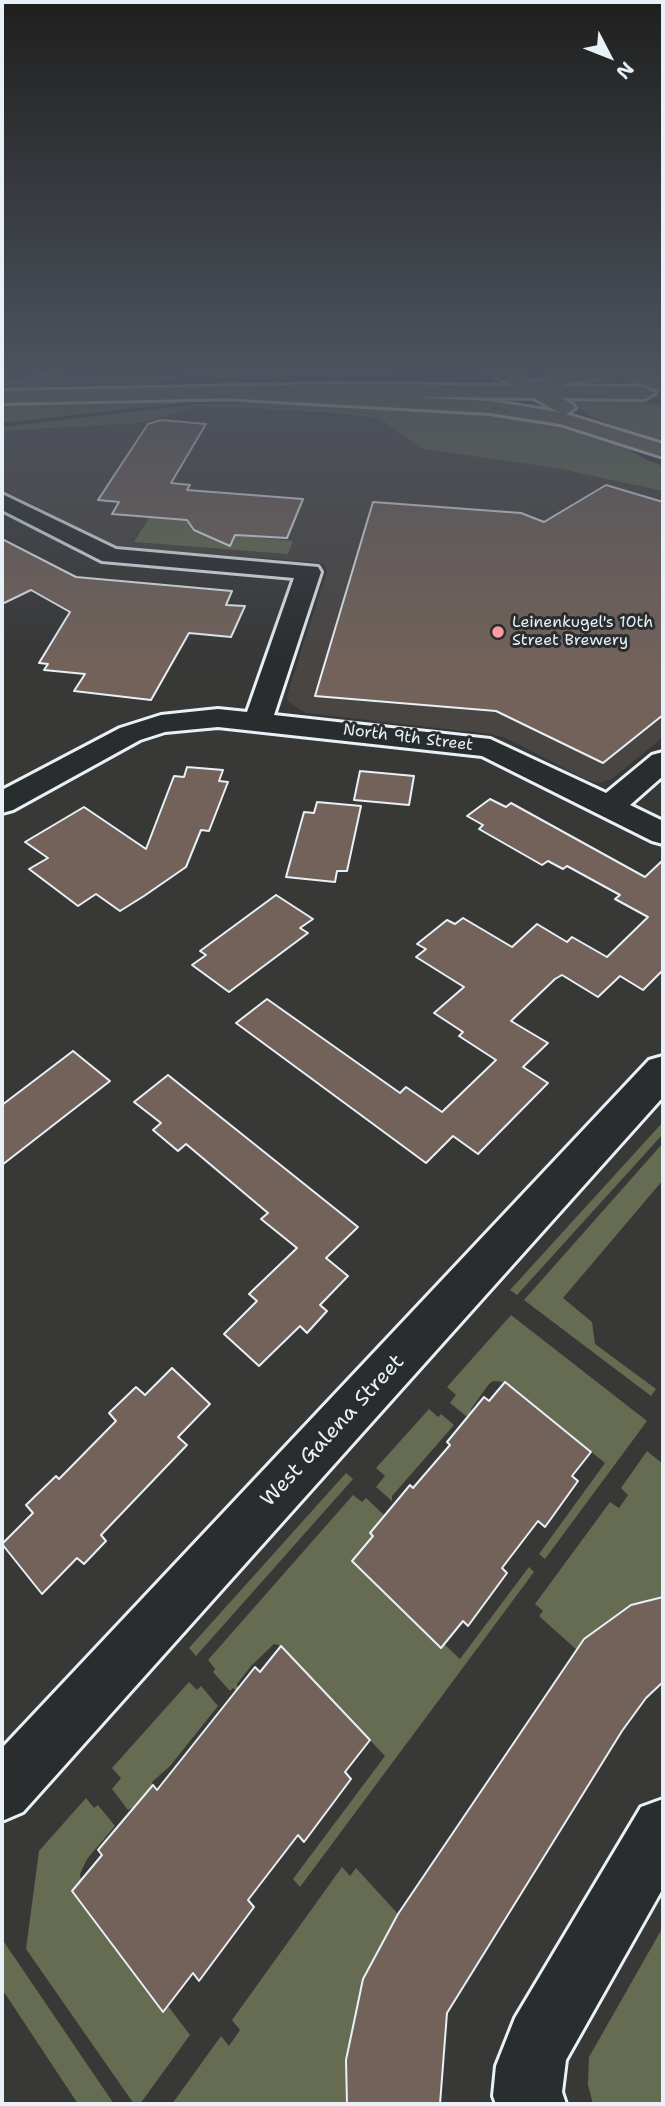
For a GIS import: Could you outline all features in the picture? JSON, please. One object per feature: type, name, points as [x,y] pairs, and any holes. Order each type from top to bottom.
[{"type":"street","points":[[2,502],[111,555],[309,572],[258,721]]},
{"type":"street","name":"North 9th Street","points":[[2,803],[104,746],[161,724],[196,719],[258,721],[490,748],[663,834]]},
{"type":"street","points":[[609,807],[663,761]]},
{"type":"street","name":"West Galena Street","points":[[2,1791],[663,1071]]},
{"type":"street","points":[[532,2104],[527,2096],[530,2066],[539,2042],[663,1829]]},
{"type":"shaded area","points":[[2,467],[551,467],[663,491],[663,737],[612,779],[598,783],[587,780],[506,738],[491,734],[306,713],[288,702],[287,695],[327,572],[325,565],[316,562],[118,547],[2,489]]},
{"type":"green space","points":[[551,467],[663,467],[663,491]]},
{"type":"green space","points":[[150,517],[195,520],[199,532],[293,541],[288,554],[134,542]]},
{"type":"green space","points":[[663,1122],[663,1134],[517,1295],[510,1290]]},
{"type":"green space","points":[[663,1143],[663,1180],[563,1298],[592,1322],[595,1344],[656,1389],[651,1396],[524,1300]]},
{"type":"green space","points":[[511,1315],[647,1421],[545,1559],[539,1554],[605,1463],[505,1382],[493,1381],[489,1384],[471,1409],[473,1417],[469,1414],[466,1416],[450,1403],[456,1395],[447,1387]]},
{"type":"green space","points":[[429,1409],[438,1417],[441,1414],[454,1425],[392,1496],[392,1501],[376,1487],[385,1476],[376,1468]]},
{"type":"green space","points":[[647,1451],[663,1464],[663,1597],[631,1605],[584,1639],[577,1650],[539,1616],[543,1611],[535,1604],[610,1502],[619,1508],[628,1495],[621,1488]]},
{"type":"green space","points":[[346,1473],[353,1479],[196,1656],[189,1648]]},
{"type":"green space","points":[[353,1495],[362,1502],[366,1498],[384,1515],[370,1533],[373,1536],[353,1562],[441,1648],[444,1644],[460,1659],[529,1567],[534,1572],[300,1887],[293,1879],[385,1756],[281,1646],[274,1644],[251,1666],[237,1684],[239,1693],[233,1688],[230,1691],[213,1672],[215,1669],[208,1660]]},
{"type":"green space","points":[[189,1682],[197,1690],[201,1686],[218,1706],[170,1766],[152,1782],[153,1785],[138,1803],[142,1808],[137,1815],[131,1808],[128,1810],[112,1789],[121,1778],[112,1768]]},
{"type":"green space","points":[[86,1798],[94,1808],[98,1805],[115,1826],[87,1859],[80,1874],[81,1880],[72,1891],[163,2012],[168,2006],[190,2035],[140,2104],[134,2104],[26,1949],[39,1851]]},
{"type":"green space","points":[[342,1867],[350,1876],[356,1868],[398,1914],[363,1979],[346,2060],[347,2104],[172,2104],[221,2036],[229,2046],[240,2030],[232,2020]]},
{"type":"green space","points":[[663,1927],[663,2104],[593,2104],[588,2085],[589,2057]]},
{"type":"green space","points":[[2,1939],[114,2104],[78,2104],[2,1989]]},
{"type":"building","points":[[120,467],[180,467],[171,483],[190,485],[187,490],[303,499],[287,538],[235,535],[230,546],[194,530],[187,520],[112,514],[119,502],[98,500]]},
{"type":"building","name":"Leinenkugel's 10th Street Brewery","points":[[606,485],[663,502],[663,715],[603,763],[496,711],[315,696],[373,502],[521,513],[544,522]]},
{"type":"building","points":[[2,539],[76,577],[232,591],[226,605],[245,606],[231,637],[189,633],[151,700],[74,691],[85,674],[44,670],[48,664],[39,663],[70,612],[31,590],[2,604]]},
{"type":"building","points":[[187,767],[223,770],[219,781],[228,782],[209,831],[201,830],[186,867],[144,896],[120,911],[96,894],[78,906],[29,869],[48,858],[25,842],[84,807],[146,849],[174,776],[184,777]]},
{"type":"building","points":[[360,771],[414,776],[409,805],[354,800]]},
{"type":"building","points":[[490,799],[506,807],[511,803],[645,877],[663,860],[663,970],[643,990],[620,976],[598,997],[562,975],[555,979],[511,1021],[548,1043],[523,1067],[548,1083],[478,1154],[453,1136],[426,1163],[236,1023],[267,999],[400,1093],[406,1087],[442,1112],[496,1060],[459,1036],[463,1032],[434,1013],[464,987],[416,957],[426,949],[417,944],[447,920],[455,924],[463,918],[512,947],[537,924],[567,942],[572,937],[607,957],[648,917],[615,899],[620,895],[567,866],[563,869],[548,861],[542,865],[479,829],[483,825],[467,816]]},
{"type":"building","points":[[317,802],[361,806],[347,871],[337,871],[335,882],[286,877],[304,812],[314,813]]},
{"type":"building","points":[[276,895],[313,919],[300,928],[308,933],[229,992],[192,965],[206,955],[200,951]]},
{"type":"building","points":[[73,1051],[110,1081],[2,1165],[2,1105]]},
{"type":"building","points":[[168,1075],[358,1227],[326,1258],[348,1276],[320,1305],[327,1311],[307,1333],[300,1326],[259,1366],[224,1334],[257,1301],[249,1294],[297,1248],[261,1219],[268,1213],[186,1144],[178,1151],[153,1130],[161,1123],[134,1102]]},
{"type":"building","points":[[172,1368],[210,1404],[178,1437],[187,1445],[101,1535],[106,1541],[84,1564],[77,1558],[42,1594],[2,1544],[33,1513],[26,1505],[56,1476],[59,1479],[116,1421],[109,1413],[136,1387],[145,1395]]},
{"type":"building","points":[[505,1382],[591,1452],[572,1476],[578,1481],[545,1527],[538,1521],[502,1568],[507,1573],[468,1626],[463,1621],[441,1648],[352,1561],[373,1536],[370,1533],[410,1485],[413,1488],[450,1445],[447,1442],[484,1397],[489,1401]]},
{"type":"building","points":[[663,1597],[663,1682],[646,1698],[622,1731],[447,2013],[440,2104],[347,2104],[346,2060],[363,1979],[398,1914],[584,1639],[631,1605]]},
{"type":"building","points":[[281,1646],[370,1740],[345,1772],[351,1779],[304,1842],[298,1835],[248,1900],[254,1907],[199,1981],[193,1973],[163,2012],[72,1891],[102,1855],[98,1850],[153,1785],[157,1790],[255,1667],[260,1672]]},
{"type":"place","name":"Leinenkugel's 10th Street Brewery","points":[[498,632]]}]
